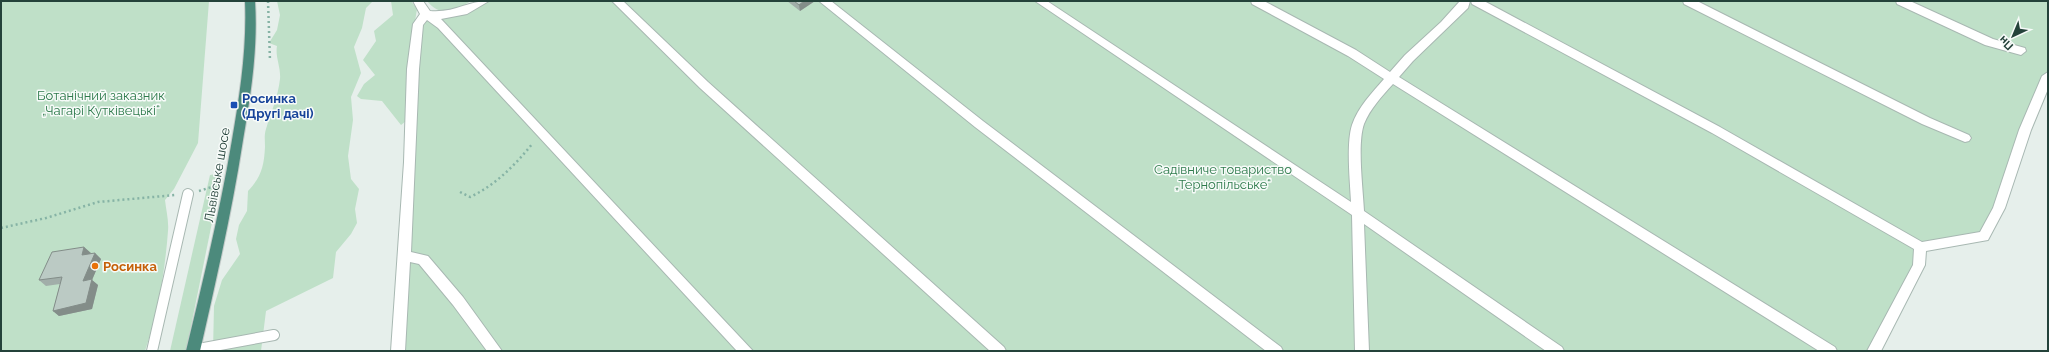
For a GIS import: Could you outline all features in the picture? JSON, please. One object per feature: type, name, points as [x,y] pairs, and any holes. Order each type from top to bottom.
[{"type":"highway","name":"Львівське шосе","points":[[193,351],[222,226],[238,141],[249,66],[250,1]]},
{"type":"street","points":[[418,1],[426,14],[442,25],[746,351]]},
{"type":"street","points":[[426,14],[447,16],[460,13],[484,1]]},
{"type":"street","points":[[617,1],[704,85],[999,351]]},
{"type":"street","points":[[824,1],[979,124],[1276,351]]},
{"type":"street","points":[[1040,1],[1358,214],[1557,351]]},
{"type":"street","points":[[1256,1],[1352,53],[1830,351]]},
{"type":"street","points":[[1362,351],[1355,158],[1358,125],[1369,104],[1391,78],[1409,58],[1445,25],[1464,5],[1465,1]]},
{"type":"street","points":[[1476,1],[1716,130],[1846,205],[1909,239],[1920,247],[1984,236],[1999,208],[2025,130],[2048,76]]},
{"type":"street","points":[[1688,1],[1926,121],[1965,138]]},
{"type":"street","points":[[1901,1],[1989,42],[2021,51]]},
{"type":"street","points":[[398,351],[413,69],[418,24],[426,14]]},
{"type":"street","points":[[1874,351],[1919,265],[1920,247]]},
{"type":"street","points":[[404,256],[423,260],[458,301],[495,351]]},
{"type":"lane","points":[[152,351],[188,194]]},
{"type":"lane","points":[[193,351],[274,335]]},
{"type":"path","points":[[268,1],[270,61]]},
{"type":"path","points":[[460,192],[470,197],[493,185],[525,153],[542,131]]},
{"type":"path","points":[[1,228],[46,218],[98,202],[188,194],[214,188],[216,180]]},
{"type":"green space","name":"Ботанічний заказник „Чагарі Кутківецькі“","points":[[1,1],[209,1],[198,143],[174,189],[165,200],[168,227],[165,261],[157,307],[145,351],[1,351]]},
{"type":"green space","points":[[277,1],[373,1],[366,8],[362,28],[354,47],[361,73],[351,97],[353,120],[348,156],[351,179],[359,189],[355,209],[357,223],[351,234],[336,252],[333,278],[266,311],[261,351],[213,351],[214,306],[222,280],[240,254],[236,239],[239,225],[247,211],[248,191],[259,176],[263,166],[265,154],[265,131],[279,86],[280,75],[277,46],[269,43],[277,30],[280,15]]},
{"type":"green space","points":[[391,1],[411,1],[417,9],[406,75],[409,87],[406,121],[401,125],[382,101],[361,99],[357,96],[364,84],[375,75],[363,60],[376,41],[374,31],[393,15]]},
{"type":"green space","points":[[427,1],[471,1],[459,8],[443,11],[437,10]]},
{"type":"green space","name":"Садівниче товариство „Тернопільське“","points":[[484,1],[2048,1],[2048,76],[1984,236],[1920,247],[1919,265],[1874,351],[398,351],[418,24],[426,14],[447,16]]},
{"type":"green space","points":[[222,173],[186,351],[170,351],[210,175]]},
{"type":"building","points":[[794,1],[804,1],[799,5]]},
{"type":"building","points":[[84,247],[82,255],[95,253],[83,281],[92,279],[86,303],[53,311],[62,277],[39,280],[52,252]]},
{"type":"place","name":"Росинка (Другі дачі)","points":[[234,105]]},
{"type":"place","name":"Росинка","points":[[95,266]]}]
